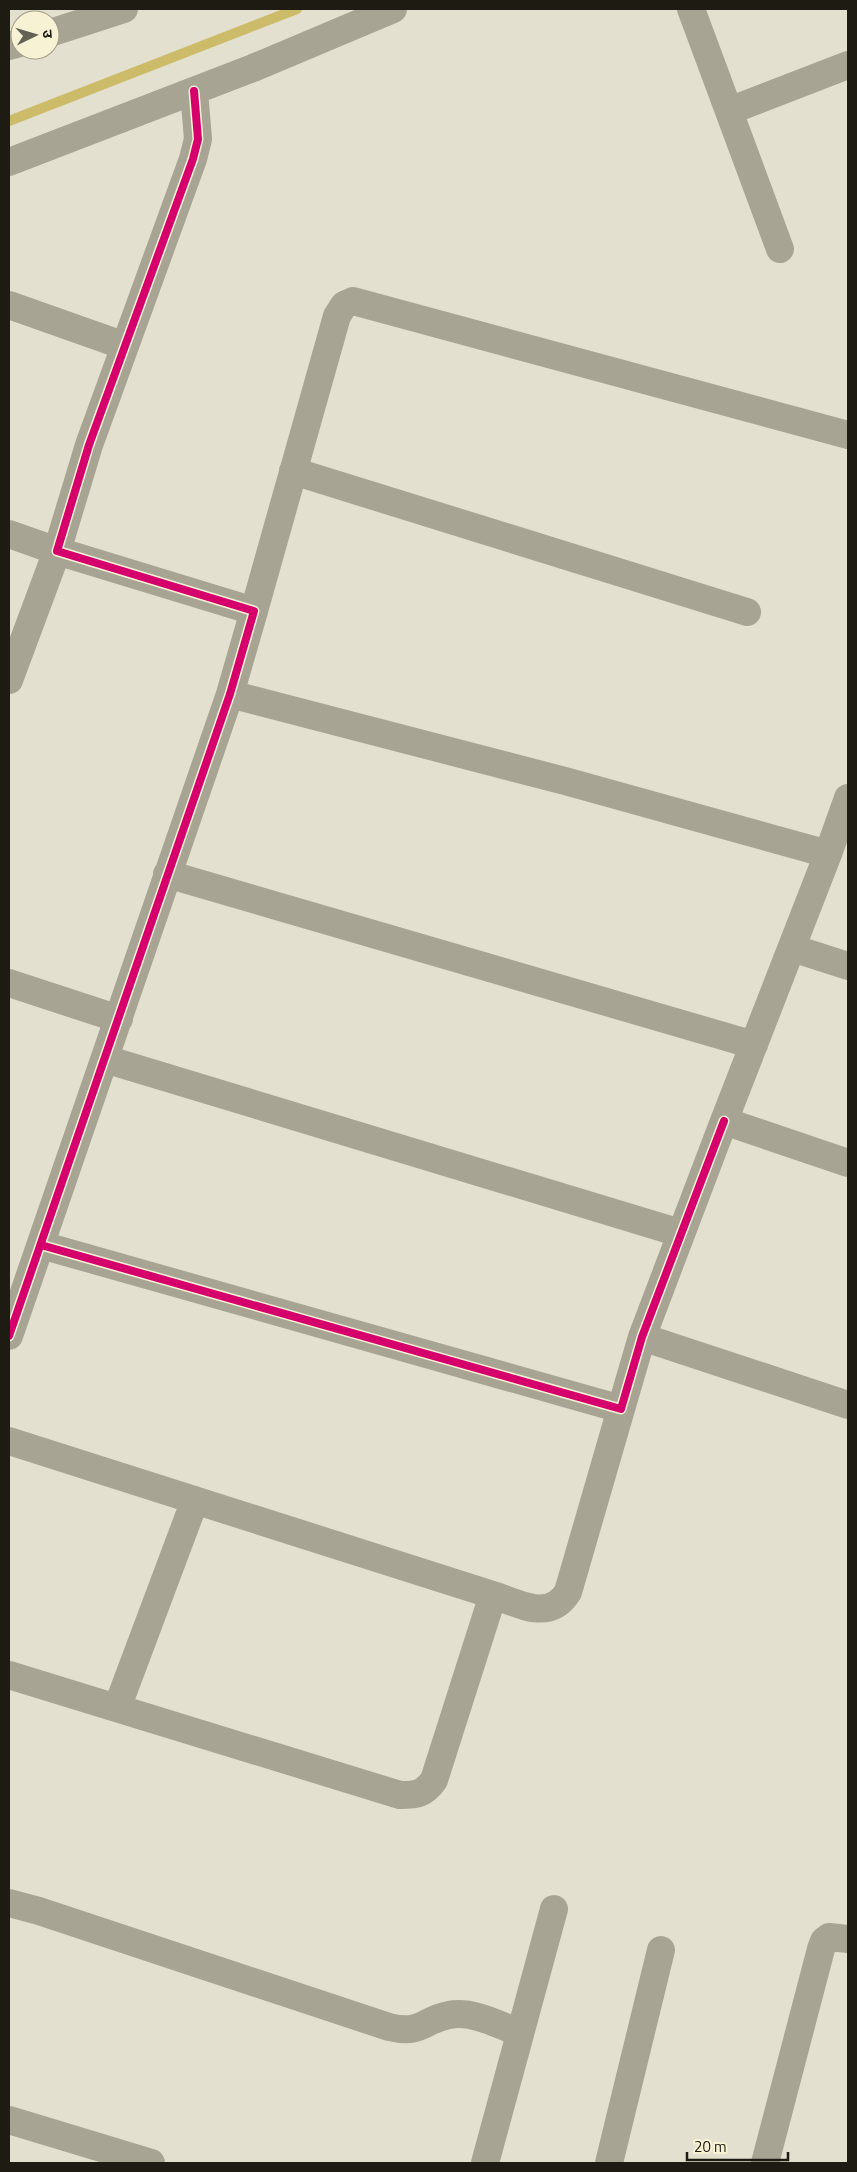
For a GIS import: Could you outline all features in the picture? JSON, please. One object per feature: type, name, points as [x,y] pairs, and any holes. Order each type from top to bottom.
[{"type":"street","points":[[60,30],[124,9]]},
{"type":"street","points":[[9,162],[194,91],[393,9]]},
{"type":"street","points":[[691,9],[780,249]]},
{"type":"street","points":[[729,111],[848,65]]},
{"type":"street","points":[[9,680],[57,551],[89,445],[193,159],[198,139],[194,91]]},
{"type":"street","points":[[9,1336],[230,694],[337,316],[344,305],[353,301],[848,435]]},
{"type":"street","points":[[9,305],[126,346]]},
{"type":"street","points":[[293,471],[747,612]]},
{"type":"street","points":[[9,534],[57,551],[254,611]]},
{"type":"street","points":[[230,694],[565,781],[828,854]]},
{"type":"street","points":[[9,1441],[533,1608],[548,1610],[560,1604],[568,1592],[642,1337],[680,1233],[792,948],[848,798]]},
{"type":"street","points":[[167,874],[754,1045]]},
{"type":"street","points":[[792,948],[848,966]]},
{"type":"street","points":[[9,983],[119,1019]]},
{"type":"street","points":[[106,1058],[680,1233]]},
{"type":"street","points":[[724,1121],[848,1163]]},
{"type":"street","points":[[40,1245],[622,1409]]},
{"type":"street","points":[[642,1337],[848,1405]]},
{"type":"street","points":[[117,1708],[195,1500]]},
{"type":"street","points":[[9,1675],[400,1795],[418,1795],[427,1790],[434,1780],[493,1596]]},
{"type":"street","points":[[9,1903],[40,1911],[397,2029],[417,2029],[447,2015],[462,2014],[520,2033]]},
{"type":"street","points":[[485,2163],[554,1909]]},
{"type":"street","points":[[765,2163],[821,1949],[824,1941],[829,1937],[848,1939]]},
{"type":"street","points":[[608,2163],[661,1950]]},
{"type":"street","points":[[9,2120],[151,2163]]},
{"type":"waterway","points":[[9,121],[297,9]]},
{"type":"cycle path","points":[[9,1336],[230,694],[254,611],[57,551],[89,445],[193,159],[198,139],[194,91]]},
{"type":"cycle path","points":[[41,1245],[621,1409],[642,1337],[724,1121]]}]
